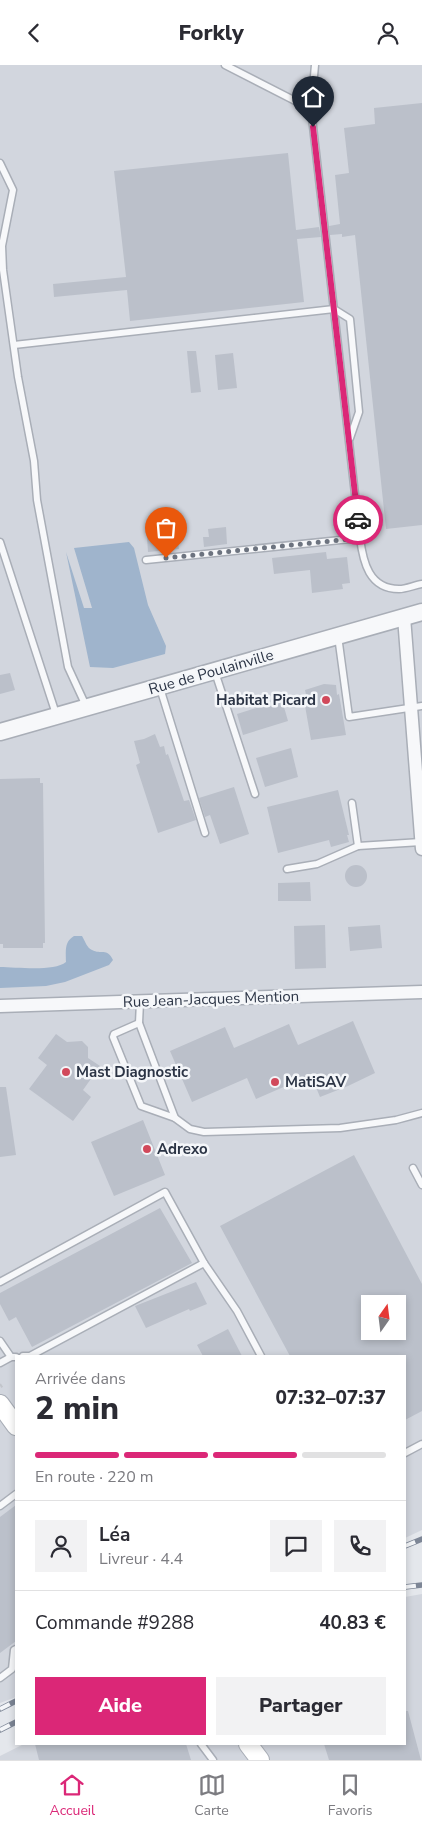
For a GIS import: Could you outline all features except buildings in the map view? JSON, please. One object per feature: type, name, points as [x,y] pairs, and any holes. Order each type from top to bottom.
[{"type":"main road","points":[[0,1406],[15,1426]]},
{"type":"main road","points":[[249,1745],[260,1760]]},
{"type":"street","name":"Rue de Poulainville","points":[[0,732],[422,612]]},
{"type":"street","points":[[404,617],[416,707],[422,849]]},
{"type":"street","name":"Rue Jean-Jacques Mention","points":[[0,1006],[422,992]]},
{"type":"lane","points":[[225,65],[311,109]]},
{"type":"lane","points":[[315,65],[311,109],[362,552],[370,576],[382,586],[399,589],[422,584]]},
{"type":"lane","points":[[0,163],[13,190],[2,246],[3,270],[34,461],[37,500],[68,667],[87,707]]},
{"type":"lane","points":[[14,345],[334,309],[350,319],[359,412],[349,441]]},
{"type":"lane","points":[[146,559],[360,538]]},
{"type":"lane","points":[[0,542],[56,715]]},
{"type":"lane","points":[[338,636],[349,717],[416,707]]},
{"type":"lane","points":[[215,670],[255,794]]},
{"type":"lane","points":[[160,686],[205,833]]},
{"type":"lane","points":[[352,803],[358,846]]},
{"type":"lane","points":[[287,869],[317,864],[358,846],[422,842]]},
{"type":"lane","points":[[140,1002],[139,1023],[175,1118]]},
{"type":"lane","points":[[139,1023],[113,1037],[141,1106],[175,1118],[190,1129],[204,1132],[340,1128],[396,1120],[422,1113]]},
{"type":"lane","points":[[413,1168],[422,1185]]},
{"type":"lane","points":[[0,1282],[165,1192],[204,1263],[237,1311],[260,1355]]},
{"type":"lane","points":[[30,1355],[204,1263]]},
{"type":"lane","points":[[0,1341],[14,1357],[0,1363]]},
{"type":"lane","points":[[406,1452],[422,1444]]},
{"type":"lane","points":[[0,1506],[15,1495]]},
{"type":"lane","points":[[0,1678],[14,1669],[15,1650]]},
{"type":"lane","points":[[202,1745],[213,1760]]},
{"type":"shaded area","points":[[0,65],[422,65],[422,1530],[406,1538],[406,1355],[15,1355],[15,1697],[0,1703]]},
{"type":"shaded area","points":[[422,1594],[422,1760],[0,1760],[0,1756],[22,1745],[406,1745],[406,1597]]},
{"type":"water","points":[[129,542],[134,548],[148,605],[166,646],[165,654],[113,668],[90,667],[66,552],[84,608],[92,608],[74,548]]},
{"type":"water","points":[[74,936],[82,936],[90,949],[106,952],[113,960],[109,965],[65,982],[46,986],[0,988],[0,967],[44,968],[60,965],[66,962],[67,944]]},
{"type":"railway","points":[[406,1546],[422,1539]]},
{"type":"railway","points":[[406,1587],[422,1585]]},
{"type":"railway","points":[[0,1709],[15,1702]]},
{"type":"railway","points":[[0,1730],[15,1722]]},
{"type":"way so far","points":[[166,558],[360,538],[358,520]]},
{"type":"place","name":"Habitat Picard","points":[[326,700]]},
{"type":"place","name":"Mast Diagnostic","points":[[66,1072]]},
{"type":"place","name":"MatiSAV","points":[[275,1082]]},
{"type":"place","name":"Adrexo","points":[[147,1149]]},
{"type":"route","points":[[313,127],[358,520]]}]
